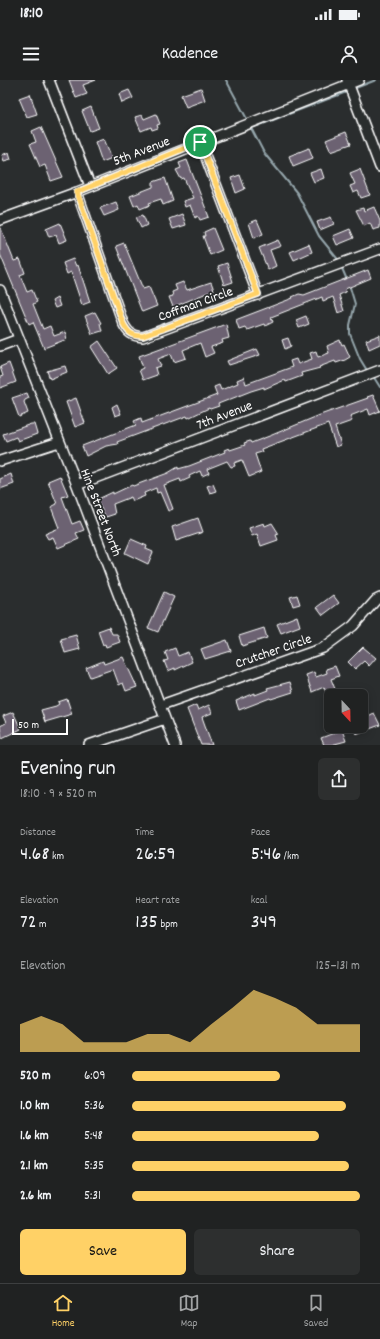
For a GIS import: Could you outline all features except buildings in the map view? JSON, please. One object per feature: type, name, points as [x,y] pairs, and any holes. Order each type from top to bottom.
[{"type":"street","points":[[49,80],[90,186]]},
{"type":"street","name":"5th Avenue","points":[[0,220],[77,192],[347,82],[360,80]]},
{"type":"street","points":[[347,82],[380,167]]},
{"type":"street","points":[[200,142],[258,294],[380,249]]},
{"type":"street","name":"Coffman Circle","points":[[77,192],[123,323],[127,331],[134,336],[143,336],[258,294]]},
{"type":"street","name":"Hine Street North","points":[[0,290],[77,485],[175,745]]},
{"type":"street","points":[[0,346],[19,339]]},
{"type":"street","name":"7th Avenue","points":[[77,485],[380,370]]},
{"type":"street","points":[[0,461],[59,442]]},
{"type":"street","name":"Crutcher Circle","points":[[161,705],[323,648],[353,626],[376,600],[380,598]]},
{"type":"street","points":[[89,745],[165,720]]},
{"type":"waterway","points":[[226,80],[247,119]]},
{"type":"waterway","points":[[353,89],[376,80]]},
{"type":"waterway","points":[[252,128],[349,91]]},
{"type":"waterway","points":[[250,126],[264,153],[297,193],[319,236],[340,262]]},
{"type":"waterway","points":[[341,266],[347,280]]},
{"type":"waterway","points":[[349,284],[355,304],[350,325],[350,334],[360,359],[368,372]]},
{"type":"waterway","points":[[373,376],[380,387]]},
{"type":"route","points":[[200,142],[258,294],[143,336],[134,336],[127,331],[123,323],[77,192],[200,142]]}]
